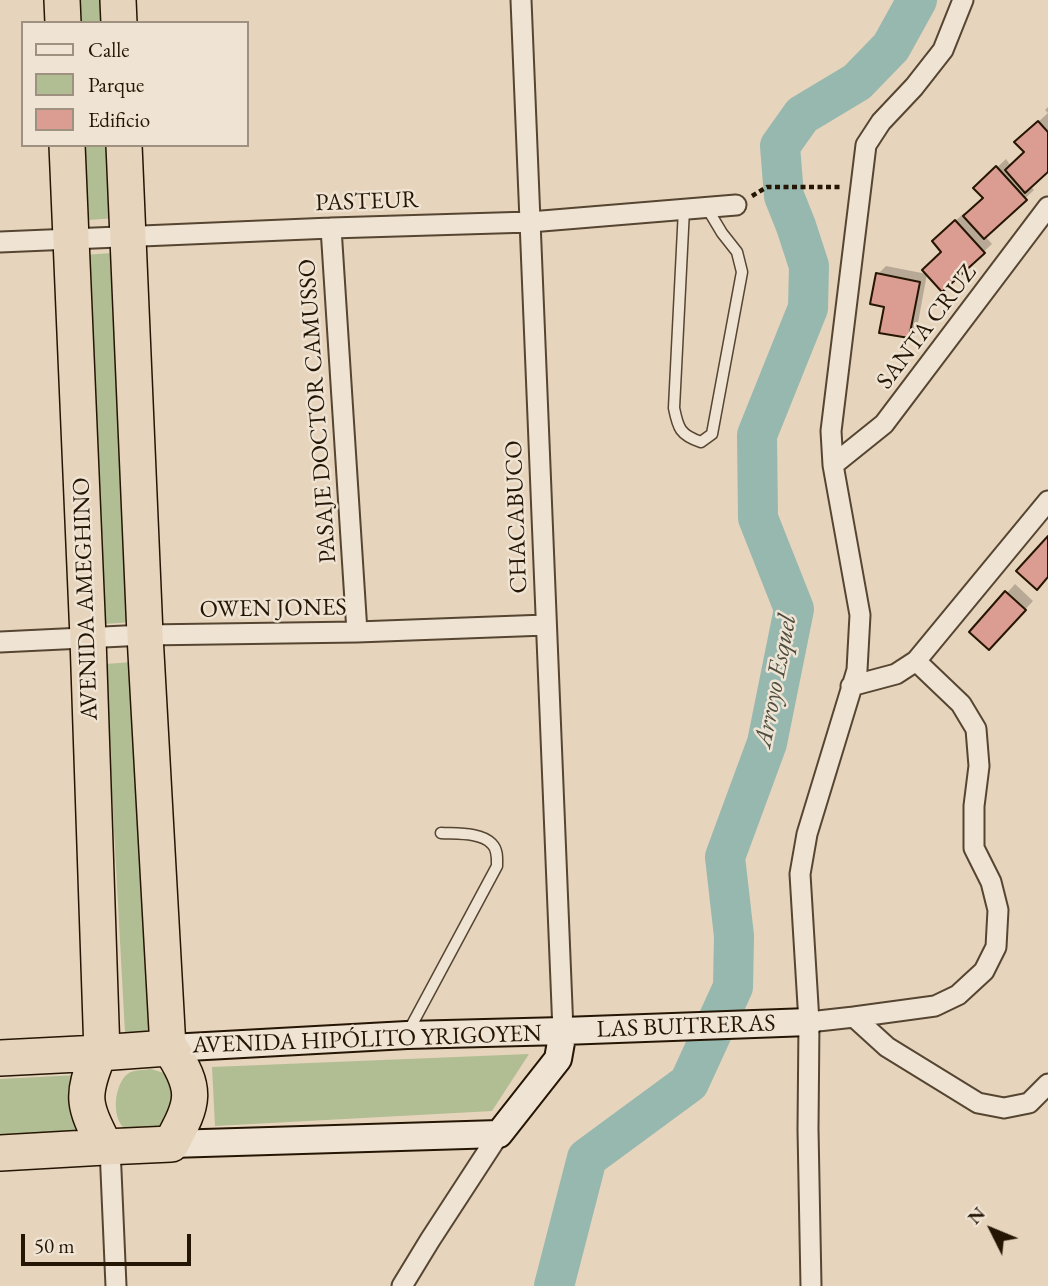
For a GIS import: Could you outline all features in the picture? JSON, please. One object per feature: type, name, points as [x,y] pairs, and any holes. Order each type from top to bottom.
[{"type":"highway","points":[[62,0],[63,21]]},
{"type":"highway","points":[[118,0],[119,21]]},
{"type":"highway","name":"AVENIDA AMEGHINO","points":[[67,147],[88,638],[100,1053]]},
{"type":"highway","points":[[0,1153],[171,1144],[186,1116],[191,1094],[183,1067],[169,1048],[145,635],[124,147]]},
{"type":"highway","points":[[0,1059],[169,1048]]},
{"type":"highway","points":[[100,1053],[88,1078],[86,1098],[89,1116],[108,1147]]},
{"type":"street","name":"CHACABUCO","points":[[521,0],[563,1031]]},
{"type":"street","points":[[811,1286],[808,1129],[799,1023],[800,874],[807,834],[857,670],[860,615],[833,465],[831,431],[866,145],[881,122],[914,88],[943,50],[963,0]]},
{"type":"street","name":"PASTEUR","points":[[0,242],[530,222],[736,205]]},
{"type":"street","name":"SANTA CRUZ","points":[[833,465],[884,424],[1048,207]]},
{"type":"street","name":"PASAJE DOCTOR CAMUSSO","points":[[331,228],[357,632]]},
{"type":"street","points":[[851,686],[896,674],[916,661],[1048,501]]},
{"type":"street","name":"OWEN JONES","points":[[0,642],[145,635],[357,632],[546,625]]},
{"type":"street","points":[[799,1023],[934,1006],[958,995],[984,971],[996,947],[998,910],[990,882],[974,848],[974,806],[979,766],[976,729],[961,704],[916,661]]},
{"type":"street","points":[[854,1017],[887,1046],[978,1103],[1004,1108],[1029,1103],[1048,1084]]},
{"type":"street","name":"LAS BUITRERAS","points":[[563,1031],[799,1023]]},
{"type":"street","points":[[402,1286],[499,1134],[558,1059],[563,1031]]},
{"type":"street","name":"AVENIDA HIPÓLITO YRIGOYEN","points":[[169,1048],[407,1035],[563,1031]]},
{"type":"street","points":[[171,1144],[499,1134]]},
{"type":"street","points":[[108,1147],[116,1286]]},
{"type":"lane","points":[[684,209],[674,408],[678,427],[688,438],[701,442],[712,433],[742,272],[737,252],[708,208]]},
{"type":"lane","points":[[407,1035],[497,866],[497,852],[492,843],[480,837],[441,833]]},
{"type":"path","points":[[767,187],[828,186]]},
{"type":"green space","points":[[75,0],[104,0],[105,21],[77,21]]},
{"type":"green space","points":[[84,147],[112,147],[116,218],[88,220]]},
{"type":"green space","points":[[112,253],[133,622],[104,624],[84,255]]},
{"type":"green space","points":[[133,662],[154,1031],[125,1033],[105,664]]},
{"type":"green space","points":[[529,1054],[492,1111],[215,1126],[212,1067]]},
{"type":"green space","points":[[151,1069],[167,1074],[179,1107],[157,1132],[129,1131],[123,1127],[116,1112],[120,1085],[129,1073]]},
{"type":"green space","points":[[77,1075],[80,1134],[0,1138],[0,1079]]},
{"type":"building","points":[[1038,121],[1048,132],[1048,172],[1025,193],[1005,170],[1024,152],[1014,142]]},
{"type":"building","points":[[996,166],[1027,200],[984,239],[963,216],[983,198],[973,188]]},
{"type":"building","points":[[955,220],[985,253],[942,292],[922,270],[941,252],[932,241]]},
{"type":"building","points":[[876,273],[920,282],[909,338],[879,333],[884,307],[870,304]]},
{"type":"building","points":[[1048,536],[1048,577],[1037,590],[1016,571]]},
{"type":"building","points":[[1005,591],[1026,610],[989,650],[969,632]]},
{"type":"waterway","name":"Arroyo Esquel","points":[[554,1286],[587,1158],[689,1083],[733,987],[734,936],[725,857],[767,743],[794,609],[758,518],[757,435],[808,308],[809,266],[784,196],[780,146],[802,115],[857,82],[891,47],[917,0]]}]
